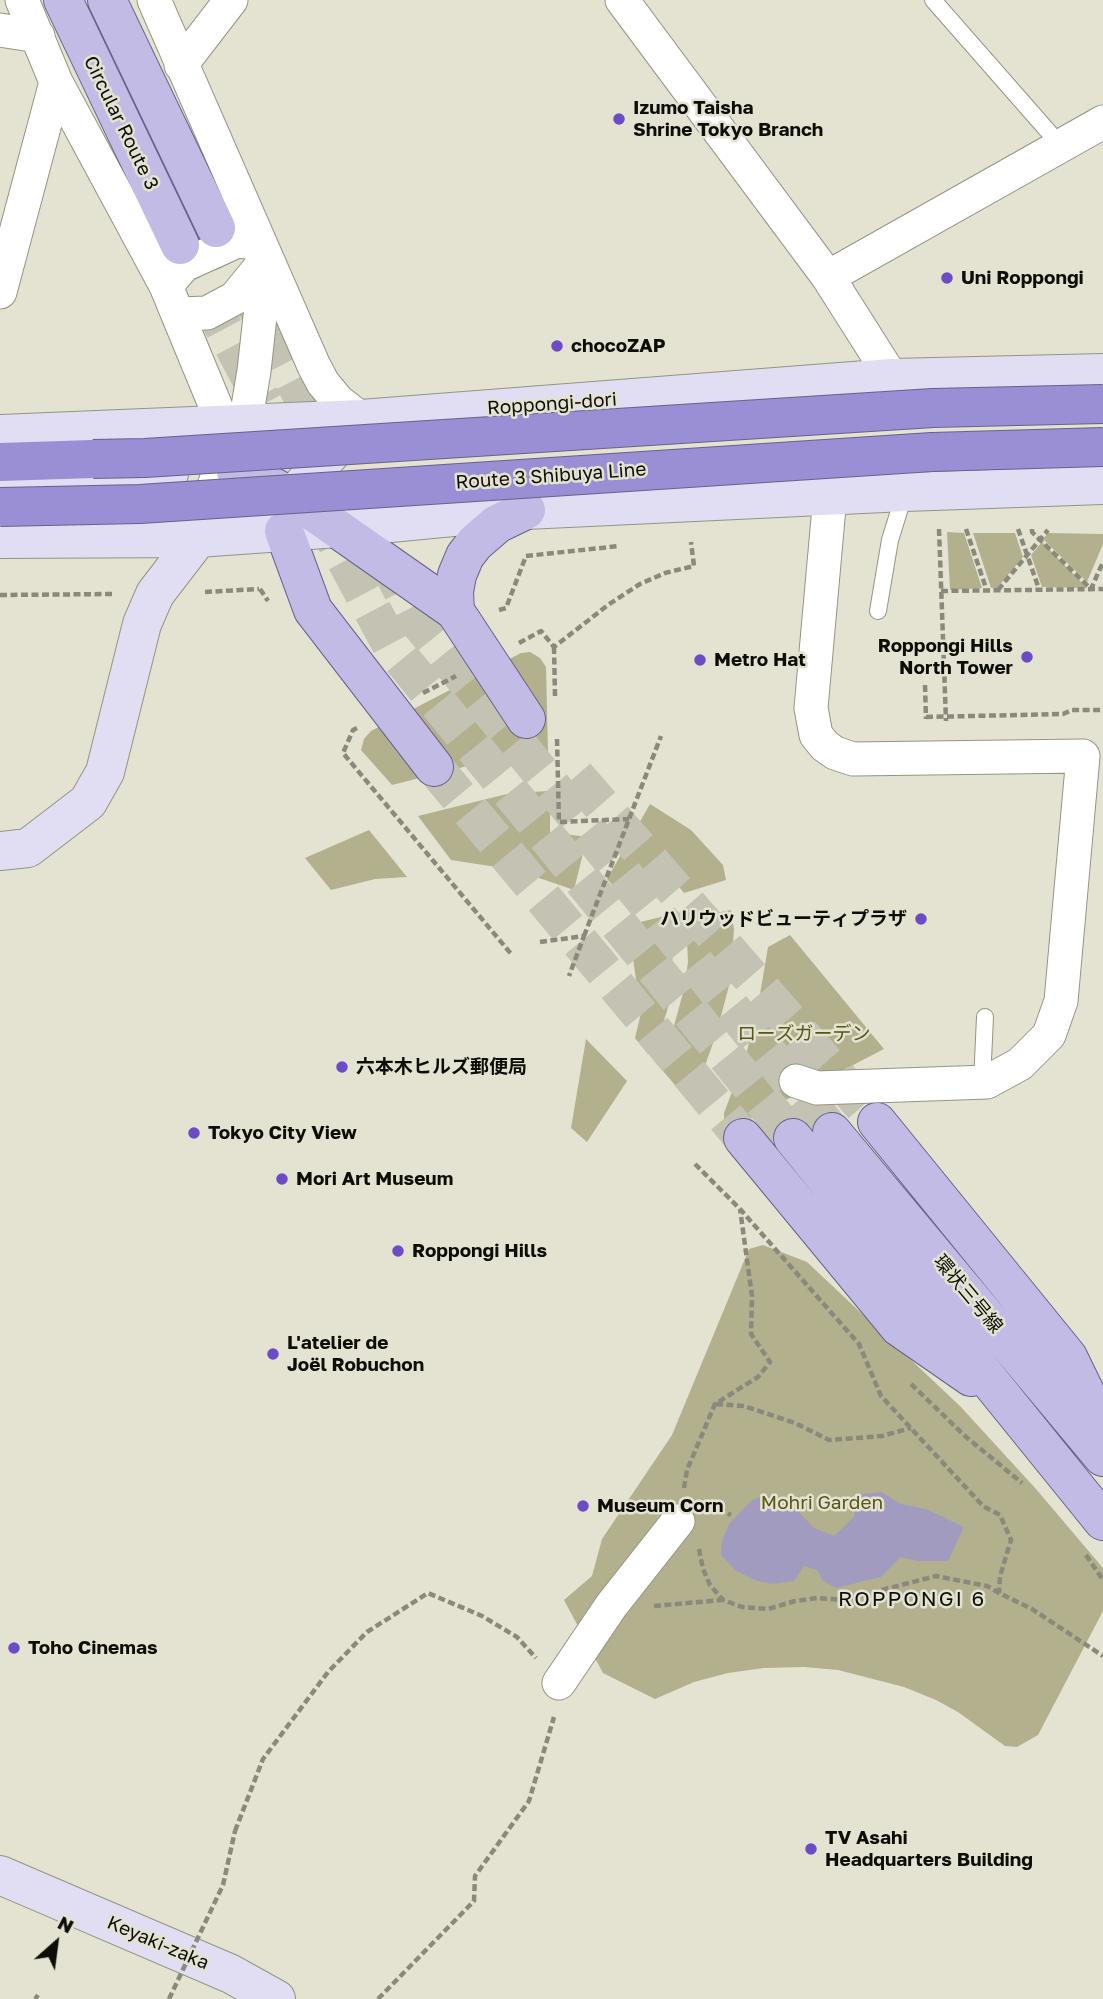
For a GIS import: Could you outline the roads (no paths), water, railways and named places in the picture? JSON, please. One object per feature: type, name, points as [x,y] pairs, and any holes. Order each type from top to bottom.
[{"type":"highway","points":[[0,462],[145,458],[919,409],[1103,404]]},
{"type":"highway","name":"Route 3 Shibuya Line","points":[[0,507],[140,504],[932,452],[1103,447]]},
{"type":"main road","name":"Circular Route 3","points":[[63,0],[180,245]]},
{"type":"main road","name":"Circular Route 3","points":[[107,0],[216,228]]},
{"type":"main road","name":"Roppongi-dori","points":[[0,434],[361,419],[892,378],[1103,373]]},
{"type":"main road","points":[[288,514],[361,419]]},
{"type":"main road","points":[[0,485],[227,472],[262,481],[288,514],[313,610],[443,766]]},
{"type":"main road","points":[[338,528],[526,510],[1103,485]]},
{"type":"main road","points":[[526,510],[497,524],[475,543],[465,556],[454,592],[538,720]]},
{"type":"main road","points":[[0,539],[198,538],[288,514],[338,528],[473,620]]},
{"type":"main road","points":[[0,850],[28,848],[88,802],[105,772],[134,609],[155,594],[198,538]]},
{"type":"main road","points":[[877,1122],[1068,1357],[1085,1392],[1097,1449]]},
{"type":"main road","name":"環状三号線","points":[[832,1132],[1097,1449]]},
{"type":"main road","points":[[743,1138],[899,1327],[1008,1402]]},
{"type":"main road","points":[[793,1138],[1103,1521]]},
{"type":"main road","name":"Keyaki-zaka","points":[[0,1875],[231,1974],[276,1999]]},
{"type":"street","points":[[22,0],[56,82],[172,300],[204,374],[235,423]]},
{"type":"street","points":[[154,0],[262,252],[323,383],[338,401],[361,419]]},
{"type":"street","points":[[181,65],[231,0]]},
{"type":"street","points":[[622,0],[828,277],[892,378]]},
{"type":"street","points":[[0,30],[38,36]]},
{"type":"street","points":[[0,292],[56,82]]},
{"type":"street","points":[[828,277],[1103,122]]},
{"type":"street","points":[[172,300],[184,265],[237,241],[262,252]]},
{"type":"street","points":[[172,300],[207,313],[235,298],[262,252]]},
{"type":"street","points":[[198,538],[220,505],[235,423],[257,347],[262,252]]},
{"type":"street","points":[[796,1081],[817,1088],[982,1082],[1020,1064],[1049,1035],[1061,1001],[1093,753],[853,759],[835,753],[825,746],[816,735],[811,708],[830,496]]},
{"type":"street","points":[[288,514],[332,612],[443,766]]},
{"type":"street","points":[[559,1683],[611,1606],[678,1521]]},
{"type":"lane","points":[[933,0],[1061,146]]},
{"type":"lane","points":[[878,611],[890,540],[905,492]]},
{"type":"lane","points":[[982,1082],[985,1017]]},
{"type":"tunnel","points":[[216,228],[328,447]]},
{"type":"tunnel","points":[[180,245],[264,404]]},
{"type":"tunnel","points":[[319,510],[392,647],[793,1138]]},
{"type":"tunnel","points":[[385,557],[418,621],[832,1132]]},
{"type":"tunnel","points":[[434,767],[743,1138]]},
{"type":"tunnel","points":[[576,776],[877,1122]]},
{"type":"place","name":"Izumo Taisha Shrine Tokyo Branch","points":[[619,119]]},
{"type":"place","name":"Uni Roppongi","points":[[947,278]]},
{"type":"place","name":"chocoZAP","points":[[557,346]]},
{"type":"place","name":"Roppongi Hills North Tower","points":[[1027,657]]},
{"type":"place","name":"Metro Hat","points":[[700,660]]},
{"type":"place","name":"ハリウッドビューティプラザ","points":[[921,919]]},
{"type":"place","name":"六本木ヒルズ郵便局","points":[[342,1067]]},
{"type":"place","name":"Tokyo City View","points":[[194,1133]]},
{"type":"place","name":"Mori Art Museum","points":[[282,1179]]},
{"type":"place","name":"Roppongi Hills","points":[[398,1251]]},
{"type":"place","name":"L'atelier de Joël Robuchon","points":[[273,1354]]},
{"type":"place","name":"Museum Corn","points":[[583,1506]]},
{"type":"place","name":"Toho Cinemas","points":[[14,1648]]},
{"type":"place","name":"TV Asahi Headquarters Building","points":[[811,1849]]},
{"type":"district","name":"ROPPONGI 6","points":[[912,1599]]},
{"type":"park label","name":"ローズガーデン","points":[[804,1034]]},
{"type":"park label","name":"Mohri Garden","points":[[822,1503]]}]
